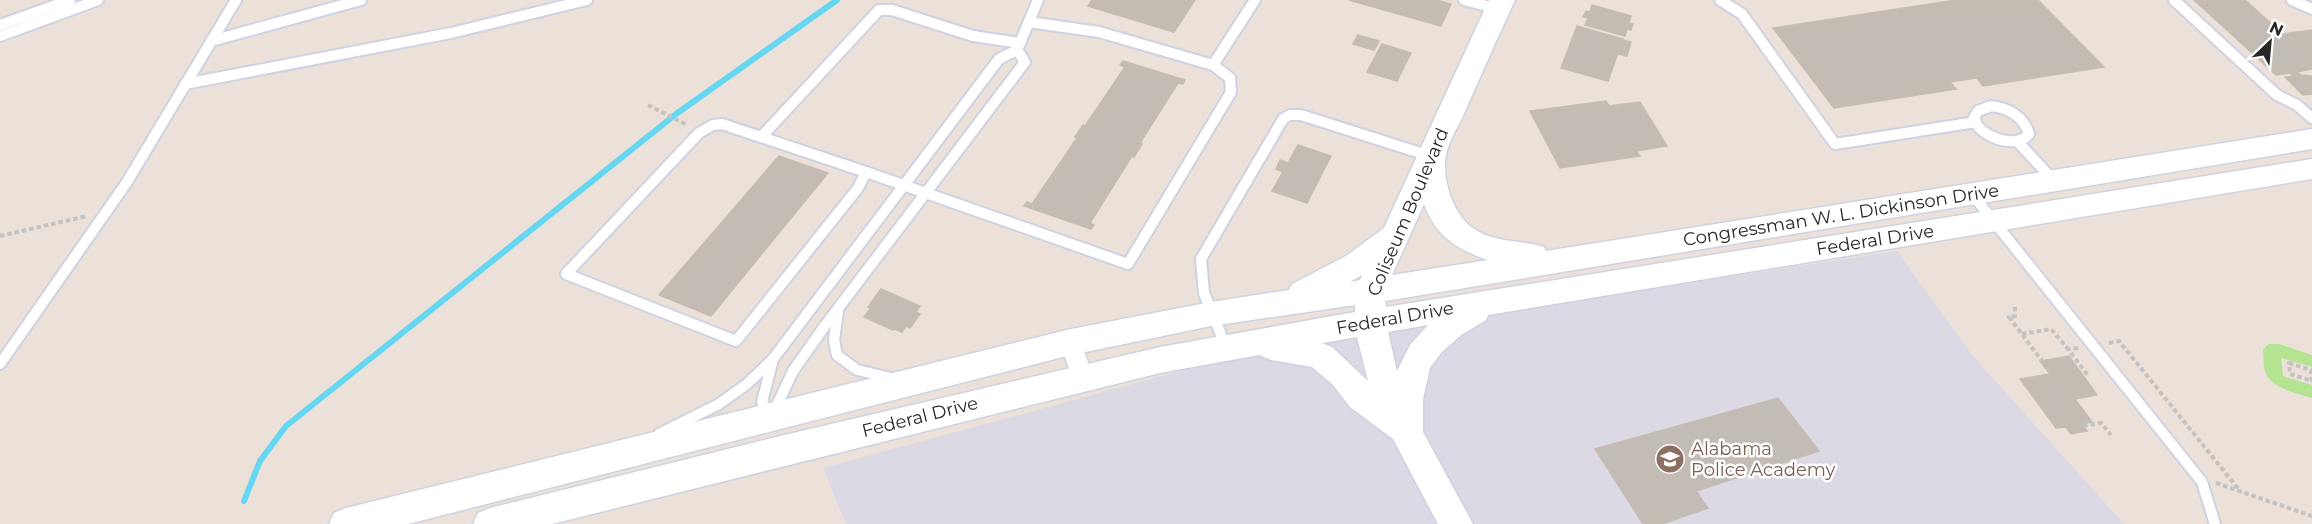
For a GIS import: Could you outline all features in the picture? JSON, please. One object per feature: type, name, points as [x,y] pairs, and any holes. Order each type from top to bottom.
[{"type":"main road","name":"Coliseum Boulevard","points":[[1456,524],[1385,387],[1370,306],[1396,233],[1500,5]]},
{"type":"main road","name":"Congressman W. L. Dickinson Drive","points":[[1370,306],[1602,253],[2312,139]]},
{"type":"main road","points":[[1431,156],[1436,195],[1443,215],[1456,231],[1483,247],[1516,256],[1602,253]]},
{"type":"main road","name":"Federal Drive","points":[[346,524],[1071,342],[1210,314],[1281,303],[1370,306],[1495,301],[2312,169]]},
{"type":"main road","points":[[1281,303],[1357,264],[1396,233]]},
{"type":"main road","points":[[1408,434],[1407,394],[1420,353],[1444,329],[1495,301]]},
{"type":"main road","name":"Federal Drive","points":[[490,524],[530,519],[776,452],[1082,377],[1233,346],[1370,306]]},
{"type":"main road","points":[[1233,346],[1282,348],[1321,356],[1344,376],[1362,397],[1408,434]]},
{"type":"main road","points":[[772,416],[776,452]]},
{"type":"street","points":[[1071,342],[1082,377]]},
{"type":"lane","points":[[0,25],[70,0]]},
{"type":"lane","points":[[0,36],[98,0]]},
{"type":"lane","points":[[0,364],[127,182],[236,0]]},
{"type":"lane","points":[[211,41],[361,0]]},
{"type":"lane","points":[[185,84],[451,33],[587,0]]},
{"type":"lane","points":[[629,452],[667,429],[695,418],[730,398],[752,381],[773,359],[999,59],[1019,47],[1038,0]]},
{"type":"lane","points":[[1213,65],[1255,0]]},
{"type":"lane","points":[[1464,0],[1500,5]]},
{"type":"lane","points":[[1719,0],[1742,14],[1834,144],[1976,122]]},
{"type":"lane","points":[[2174,0],[2277,95],[2297,105],[2312,118]]},
{"type":"lane","points":[[2292,0],[2312,9]]},
{"type":"lane","points":[[762,136],[879,10],[892,10],[985,39],[1019,47]]},
{"type":"lane","points":[[866,172],[858,188],[736,341],[566,274],[705,129],[722,124],[762,136],[904,185],[1128,264],[1231,92],[1233,84],[1228,73],[1213,65],[1135,40],[1095,31],[1029,22]]},
{"type":"lane","points":[[773,359],[762,402],[772,416],[793,371],[838,308],[1025,62],[1019,47]]},
{"type":"lane","points":[[2297,105],[2312,103]]},
{"type":"lane","points":[[1998,107],[2017,115],[2028,127],[2029,134],[2018,142],[1995,139],[1984,133],[1976,122],[1976,113],[1981,109],[1998,107]]},
{"type":"lane","points":[[1233,346],[1210,314],[1200,274],[1202,259],[1283,119],[1290,115],[1301,115],[1431,156]]},
{"type":"lane","points":[[2018,142],[2054,181]]},
{"type":"lane","points":[[1972,194],[2197,476],[2207,494],[2215,524]]},
{"type":"lane","points":[[838,308],[834,340],[837,355],[857,370],[884,378],[924,378]]},
{"type":"path","points":[[648,105],[682,123]]},
{"type":"path","points":[[0,236],[107,212]]},
{"type":"path","points":[[2015,306],[2015,316],[2009,317],[2042,360]]},
{"type":"path","points":[[2022,334],[2051,329],[2068,349]]},
{"type":"path","points":[[2289,363],[2311,370],[2312,376],[2312,381],[2290,374],[2289,363]]},
{"type":"path","points":[[2083,426],[2101,423],[2111,435]]},
{"type":"path","points":[[2197,476],[2312,516]]},
{"type":"shaded area","points":[[1897,251],[1972,355],[2124,524],[846,524],[823,468],[1269,347]]},
{"type":"green space","points":[[2268,344],[2279,344],[2312,355],[2312,367],[2281,358],[2283,376],[2312,385],[2312,398],[2286,390],[2269,379],[2264,369],[2263,350]]},
{"type":"building","points":[[1092,0],[1195,0],[1174,32],[1088,6]]},
{"type":"building","points":[[1349,0],[1437,0],[1451,4],[1441,26]]},
{"type":"building","points":[[1956,0],[2038,0],[2104,67],[1983,86],[1977,78],[1950,82],[1956,89],[1834,108],[1773,28]]},
{"type":"building","points":[[2194,0],[2245,0],[2283,34],[2312,30],[2312,69],[2297,72],[2301,75],[2312,76],[2312,94],[2303,95],[2285,77],[2294,76],[2290,73],[2276,75]]},
{"type":"building","points":[[1592,5],[1631,16],[1629,23],[1633,24],[1631,30],[1627,29],[1625,36],[1585,25],[1588,18],[1583,17],[1586,11],[1590,12]]},
{"type":"building","points":[[1577,26],[1623,39],[1608,81],[1561,68]]},
{"type":"building","points":[[1358,35],[1379,41],[1374,50],[1353,44]]},
{"type":"building","points":[[1623,40],[1631,42],[1627,56],[1618,54]]},
{"type":"building","points":[[1382,44],[1411,53],[1397,81],[1367,72]]},
{"type":"building","points":[[1123,61],[1185,80],[1183,84],[1178,83],[1140,143],[1142,144],[1134,157],[1132,156],[1090,223],[1094,225],[1091,229],[1024,206],[1027,202],[1032,204],[1077,138],[1075,137],[1083,125],[1085,126],[1125,67],[1120,65]]},
{"type":"building","points":[[1606,101],[1609,106],[1640,102],[1667,146],[1636,151],[1640,156],[1560,168],[1530,111]]},
{"type":"building","points":[[1298,145],[1331,156],[1307,203],[1272,191],[1283,172],[1276,169],[1280,160],[1288,163]]},
{"type":"building","points":[[779,156],[828,173],[711,316],[659,295]]},
{"type":"building","points":[[881,289],[920,306],[916,312],[920,314],[910,328],[906,326],[902,332],[893,330],[864,317]]},
{"type":"building","points":[[2069,356],[2097,395],[2075,399],[2092,422],[2082,424],[2087,431],[2071,434],[2066,427],[2056,428],[2020,379],[2050,374],[2040,361]]},
{"type":"building","points":[[1778,398],[1819,451],[1696,491],[1708,508],[1662,524],[1643,524],[1595,449]]},
{"type":"waterway","points":[[244,501],[260,461],[286,426],[676,114],[837,0]]},
{"type":"place","name":"Alabama Police Academy","points":[[1670,459]]}]
